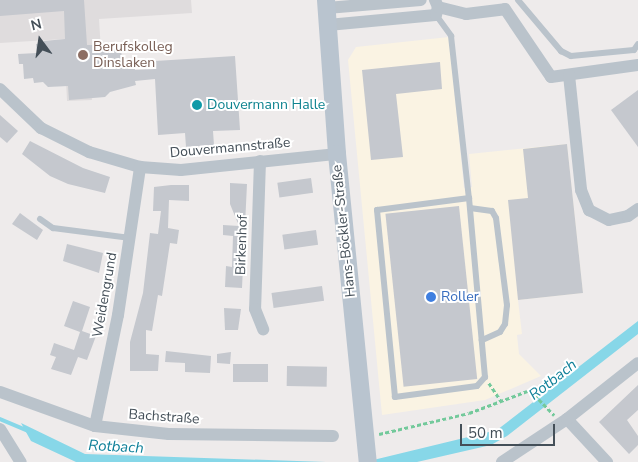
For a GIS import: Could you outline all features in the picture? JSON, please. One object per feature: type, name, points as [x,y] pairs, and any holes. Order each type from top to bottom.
[{"type":"main road","name":"Hans-Böckler-Straße","points":[[327,11],[336,154],[367,457]]},
{"type":"street","points":[[327,11],[421,0]]},
{"type":"street","points":[[327,11],[436,7],[466,14],[505,9],[551,77],[638,65]]},
{"type":"street","points":[[569,75],[581,190],[589,210],[609,220],[628,216],[638,209]]},
{"type":"street","name":"Douvermannstraße","points":[[0,89],[41,128],[89,152],[140,167],[180,170],[336,154]]},
{"type":"street","name":"Birkenhof","points":[[260,161],[255,309],[264,329]]},
{"type":"street","name":"Weidengrund","points":[[95,426],[130,238],[140,167]]},
{"type":"street","points":[[502,462],[567,419],[638,363]]},
{"type":"street","name":"Bachstraße","points":[[0,392],[95,426],[169,434],[333,436]]},
{"type":"street","points":[[567,419],[607,462]]},
{"type":"street","points":[[0,429],[21,462]]},
{"type":"lane","points":[[505,9],[518,1],[561,51],[572,56],[634,50],[638,44]]},
{"type":"lane","points":[[436,7],[451,36],[469,198],[470,208],[485,377],[477,386],[395,397],[377,210],[469,198]]},
{"type":"lane","points":[[470,208],[492,211],[496,218],[507,305],[506,324],[500,332],[482,340]]},
{"type":"lane","points":[[40,219],[52,228],[130,238]]},
{"type":"path","points":[[485,377],[501,401]]},
{"type":"path","points":[[379,434],[428,425],[530,390],[534,392],[547,408]]},
{"type":"shaded area","name":"Berufskolleg Dinslaken","points":[[0,0],[191,0],[192,13],[99,19],[102,67],[90,68],[92,100],[67,101],[64,39],[0,43]]},
{"type":"shaded area","points":[[449,37],[464,188],[472,187],[469,154],[567,144],[583,293],[518,300],[522,334],[517,335],[519,354],[541,376],[485,400],[382,415],[348,60],[356,47]]},
{"type":"water","points":[[638,321],[638,334],[507,436],[491,445],[417,462],[365,462],[497,430]]},
{"type":"water","points":[[21,423],[85,454],[326,462],[76,462],[31,441]]},
{"type":"building","points":[[0,0],[84,0],[87,45],[121,45],[122,66],[134,65],[135,70],[155,69],[155,61],[235,56],[240,130],[213,131],[214,145],[186,147],[185,133],[158,135],[155,79],[135,81],[136,85],[110,92],[105,97],[69,100],[68,86],[48,87],[43,82],[34,83],[33,78],[24,79],[23,64],[19,64],[18,54],[37,53],[36,44],[44,43],[44,41],[65,39],[64,11],[0,16]]},
{"type":"building","points":[[440,62],[442,89],[396,94],[403,157],[371,160],[362,70]]},
{"type":"building","points":[[638,90],[638,147],[611,110]]},
{"type":"building","points":[[0,115],[18,131],[7,143],[0,137]]},
{"type":"building","points":[[30,141],[83,168],[110,177],[105,193],[68,184],[50,176],[22,154]]},
{"type":"building","points":[[567,144],[583,293],[518,300],[508,200],[528,198],[523,149]]},
{"type":"building","points":[[311,178],[313,193],[279,198],[277,183]]},
{"type":"building","points":[[230,183],[247,184],[242,288],[225,287],[226,266],[232,267],[233,236],[223,235],[223,225],[239,226],[230,204]]},
{"type":"building","points":[[189,185],[189,201],[169,200],[168,228],[179,230],[177,244],[170,243],[162,296],[158,295],[152,331],[146,330],[146,354],[159,355],[158,371],[130,371],[130,342],[143,293],[150,233],[158,234],[161,211],[153,211],[154,187]]},
{"type":"building","name":"Roller","points":[[459,206],[477,379],[404,387],[385,214]]},
{"type":"building","points":[[20,213],[43,230],[37,240],[12,224]]},
{"type":"building","points":[[316,230],[318,245],[284,250],[282,235]]},
{"type":"building","points":[[67,244],[103,253],[99,273],[63,261]]},
{"type":"building","points":[[322,286],[324,301],[274,308],[271,293]]},
{"type":"building","points":[[73,301],[90,307],[82,331],[96,336],[87,360],[78,357],[71,375],[51,369],[56,357],[50,355],[54,343],[74,350],[80,332],[64,326]]},
{"type":"building","points":[[224,308],[241,309],[238,330],[225,330]]},
{"type":"building","points":[[166,351],[211,356],[210,373],[185,372],[185,363],[165,362]]},
{"type":"building","points":[[231,352],[230,364],[217,363],[217,354]]},
{"type":"building","points":[[233,364],[268,364],[268,382],[233,382]]},
{"type":"building","points":[[287,366],[327,367],[327,387],[287,386]]},
{"type":"building","points":[[638,385],[638,410],[627,420],[638,436],[638,445],[629,454],[599,422]]},
{"type":"waterway","name":"Rotbach","points":[[0,419],[30,432]]},
{"type":"place","name":"Berufskolleg Dinslaken","points":[[83,55]]},
{"type":"place","name":"Douvermann Halle","points":[[197,105]]},
{"type":"place","name":"Roller","points":[[431,297]]}]
